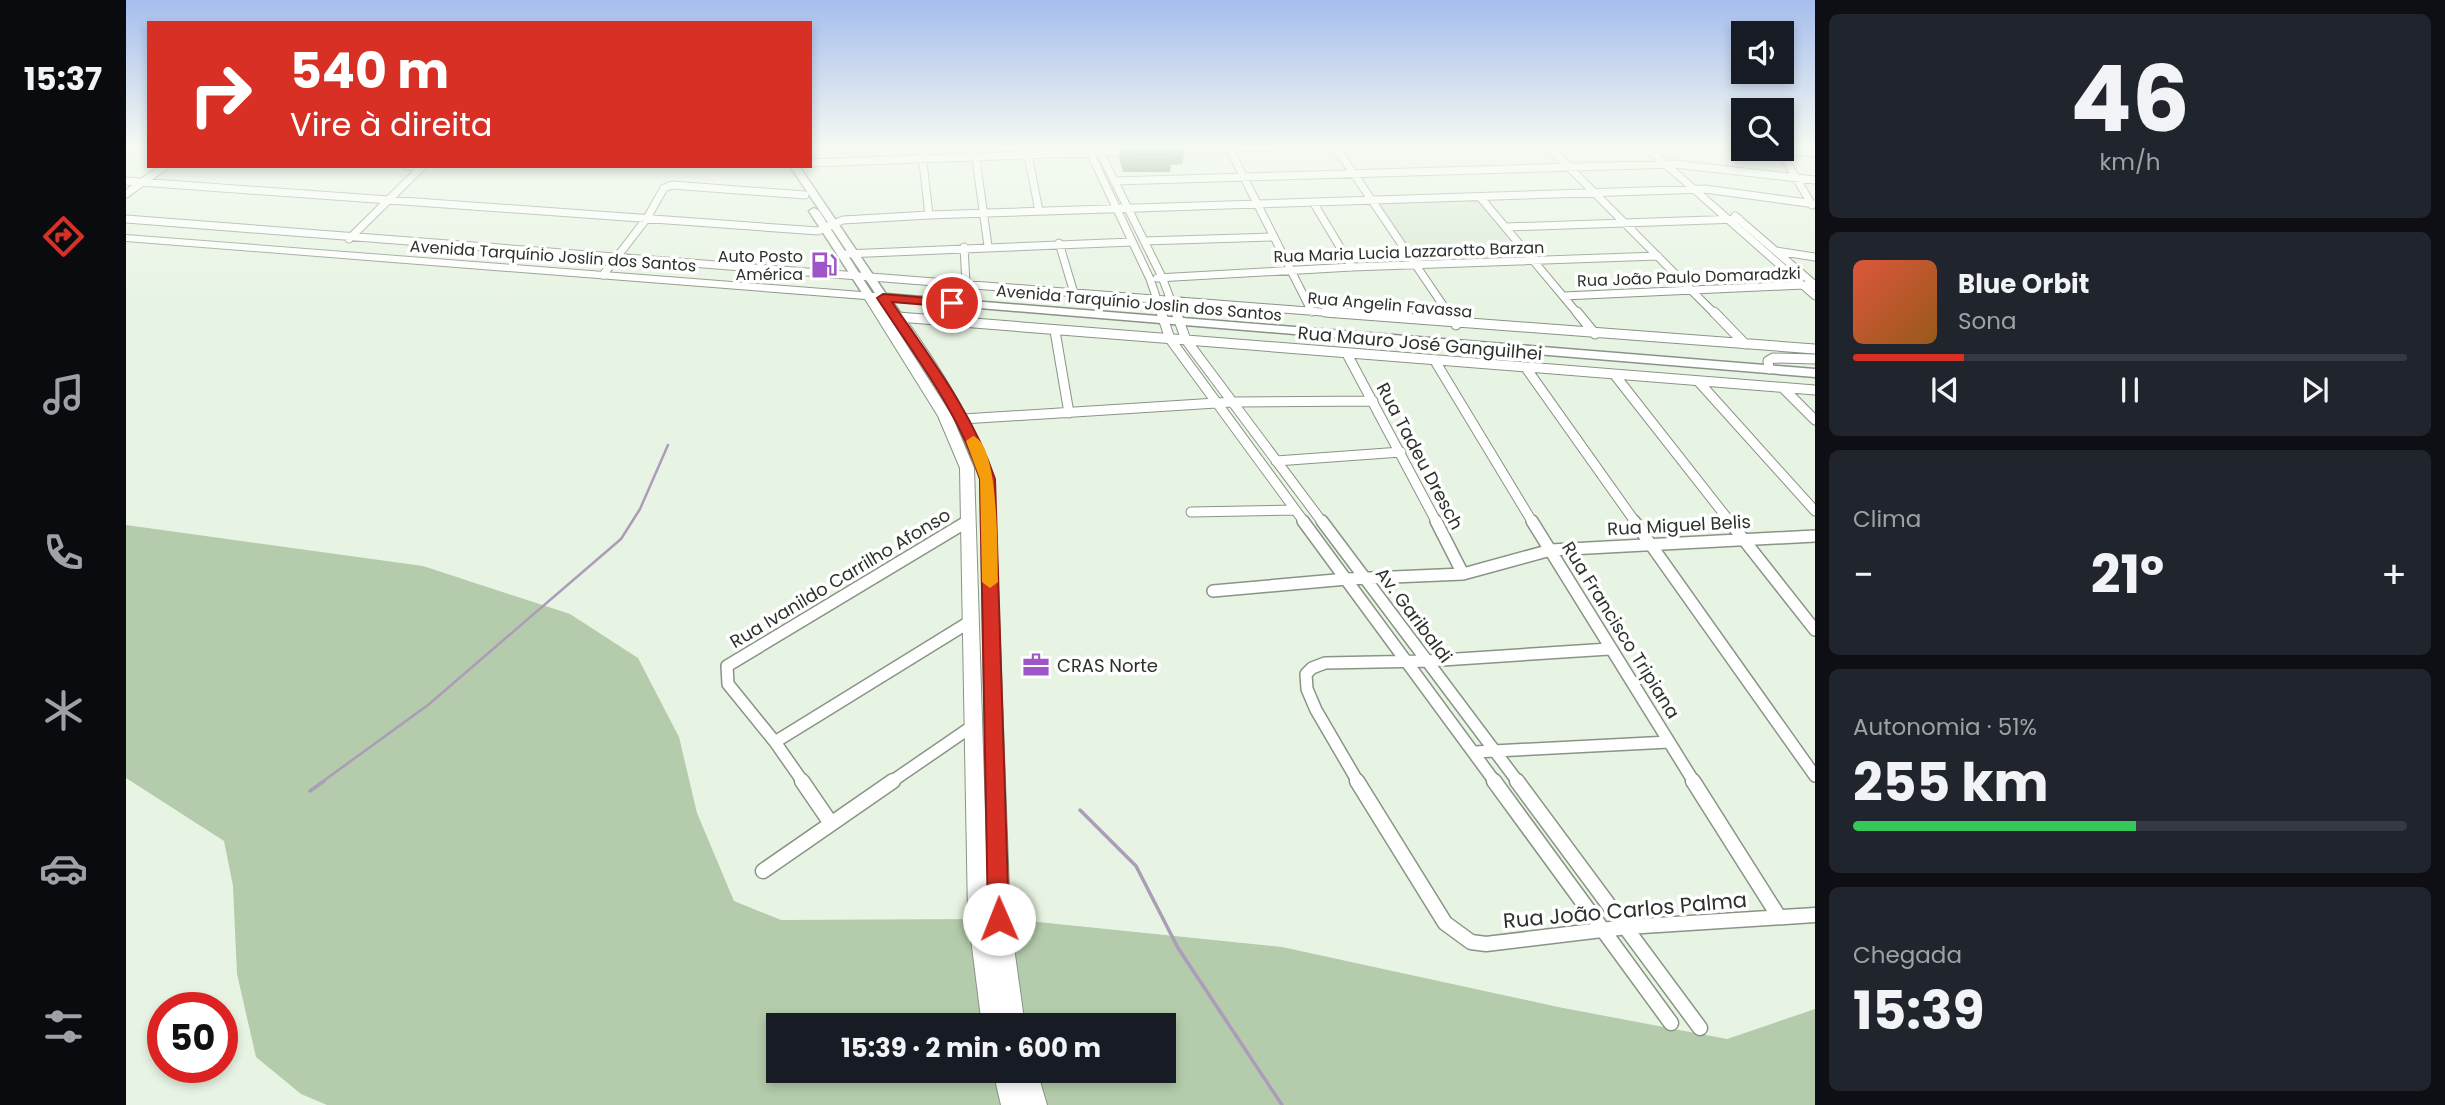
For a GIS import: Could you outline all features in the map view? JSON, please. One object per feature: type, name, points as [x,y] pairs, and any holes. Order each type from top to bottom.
[{"type":"main road","name":"Avenida Tarquínio Joslin dos Santos","points":[[126,238],[876,297]]},
{"type":"main road","points":[[876,297],[898,317],[962,416],[987,479],[981,585],[971,621],[978,915],[991,1013]]},
{"type":"main road","points":[[876,297],[945,416],[967,467],[970,520],[981,585],[993,696],[999,919],[1012,1013]]},
{"type":"main road","points":[[1007,1083],[1013,1105]]},
{"type":"main road","points":[[1029,1083],[1035,1105]]},
{"type":"street","points":[[369,198],[647,218],[829,226],[843,220],[929,215],[1465,198]]},
{"type":"street","points":[[603,275],[613,258],[647,218],[659,198]]},
{"type":"street","points":[[807,198],[829,226]]},
{"type":"street","points":[[812,198],[846,253],[856,276],[876,297]]},
{"type":"street","points":[[927,198],[929,215]]},
{"type":"street","points":[[982,198],[988,246]]},
{"type":"street","points":[[1036,198],[1039,211]]},
{"type":"street","name":"Av. Garibaldi","points":[[1112,198],[1150,279],[1170,340],[1475,752],[1671,1023]]},
{"type":"street","name":"Av. Garibaldi","points":[[1122,198],[1162,277],[1186,340],[1700,1028]]},
{"type":"street","points":[[1254,198],[1312,312]]},
{"type":"street","points":[[1370,198],[1456,325]]},
{"type":"street","points":[[1480,198],[1595,334]]},
{"type":"street","points":[[1598,198],[1745,344]]},
{"type":"street","points":[[1703,198],[1815,296]]},
{"type":"street","points":[[1715,198],[1815,286]]},
{"type":"street","points":[[1760,198],[1814,206]]},
{"type":"street","points":[[349,239],[390,199]]},
{"type":"street","points":[[1313,202],[1352,267]]},
{"type":"street","name":"Rua Angelin Favassa","points":[[126,219],[349,239],[1172,300],[1456,325],[1815,349]]},
{"type":"street","points":[[1506,227],[1739,219]]},
{"type":"street","points":[[1144,241],[1274,237]]},
{"type":"street","points":[[846,253],[1132,242]]},
{"type":"street","points":[[1059,243],[1074,293]]},
{"type":"street","points":[[964,247],[966,284]]},
{"type":"street","points":[[1776,251],[1815,257]]},
{"type":"street","points":[[846,253],[869,277],[876,297]]},
{"type":"street","name":"Rua Maria Lucia Lazzarotto Barzan","points":[[1150,279],[1352,267],[1658,256]]},
{"type":"street","name":"Rua João Paulo Domaradzki","points":[[1564,296],[1815,286]]},
{"type":"street","name":"Avenida Tarquínio Joslin dos Santos","points":[[876,297],[1815,373]]},
{"type":"street","name":"Rua Mauro José Ganguilhei","points":[[898,317],[1815,390]]},
{"type":"street","points":[[1055,331],[1068,410]]},
{"type":"street","name":"Rua Tadeu Dresch","points":[[1347,354],[1463,574]]},
{"type":"street","points":[[1769,369],[1768,361],[1773,358],[1815,359]]},
{"type":"street","name":"Rua Francisco Tripiana","points":[[1435,361],[1609,649],[1779,917]]},
{"type":"street","points":[[1526,368],[1815,776]]},
{"type":"street","points":[[1614,374],[1815,630]]},
{"type":"street","points":[[1698,381],[1815,511]]},
{"type":"street","points":[[1783,388],[1815,420]]},
{"type":"street","points":[[962,416],[1230,400],[1372,397]]},
{"type":"street","points":[[1276,461],[1401,452]]},
{"type":"street","points":[[1191,512],[1295,510]]},
{"type":"street","name":"Rua Ivanildo Carrilho Afonso","points":[[775,742],[728,684],[727,666],[970,520]]},
{"type":"street","name":"Rua Miguel Belis","points":[[1213,591],[1347,579],[1463,574],[1550,550],[1815,536]]},
{"type":"street","points":[[830,822],[775,742],[971,621]]},
{"type":"street","points":[[1408,662],[1609,649]]},
{"type":"street","name":"Rua João Carlos Palma","points":[[1408,662],[1325,663],[1307,671],[1305,678],[1318,717],[1445,923],[1471,942],[1486,944],[1627,927],[1815,915]]},
{"type":"street","points":[[974,695],[993,696]]},
{"type":"street","points":[[763,871],[830,822],[974,725]]},
{"type":"street","points":[[1475,752],[1669,741]]},
{"type":"shaded area","points":[[1477,199],[1523,255],[1416,260],[1378,203]]},
{"type":"shaded area","points":[[126,525],[423,566],[570,614],[638,658],[679,737],[697,813],[734,901],[781,920],[979,919],[991,1013],[766,1013],[766,1083],[1006,1083],[1012,1105],[327,1105],[301,1094],[256,1057],[237,974],[233,886],[224,841],[126,778]]},
{"type":"shaded area","points":[[1000,918],[1282,947],[1558,1007],[1727,1039],[1815,1009],[1815,1105],[1036,1105],[1030,1083],[1176,1083],[1176,1013],[1013,1013]]},
{"type":"waterway","points":[[322,782],[428,705],[621,539],[640,509],[668,445]]},
{"type":"waterway","points":[[310,791],[324,781]]},
{"type":"waterway","points":[[1080,810],[1136,866],[1178,948],[1282,1105]]},
{"type":"slow traffic","points":[[973,441],[987,479],[990,582]]},
{"type":"place","name":"Auto Posto América","points":[[824,265]]},
{"type":"place","name":"CRAS Norte","points":[[1036,665]]},
{"type":"route","points":[[952,303],[883,298],[961,414],[987,479],[999,919]]}]
